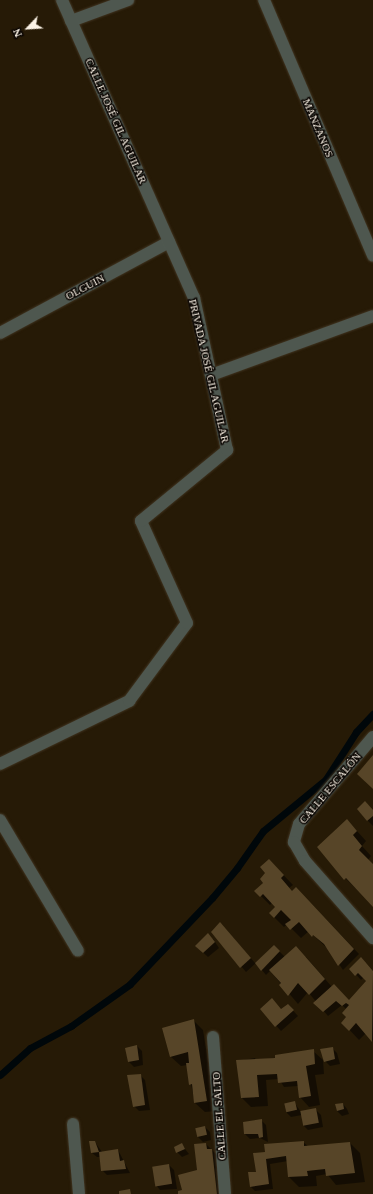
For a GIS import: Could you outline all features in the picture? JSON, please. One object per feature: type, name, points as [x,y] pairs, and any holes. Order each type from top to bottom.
[{"type":"street","name":"CALLE JOSÉ GIL AGUILAR","points":[[62,0],[169,242]]},
{"type":"street","points":[[71,22],[128,0]]},
{"type":"street","name":"MANZANOS","points":[[264,0],[373,256]]},
{"type":"street","name":"OLGUIN","points":[[0,333],[169,242]]},
{"type":"street","name":"PRIVADA JOSÉ GIL AGUILAR","points":[[0,764],[129,700],[187,622],[141,521],[227,450],[194,298],[169,242]]},
{"type":"street","points":[[211,374],[373,316]]},
{"type":"street","name":"CALLE ESCALÓN","points":[[373,737],[299,824],[294,842],[305,861],[373,938]]},
{"type":"street","points":[[0,820],[78,951]]},
{"type":"street","name":"CALLE EL SALTO","points":[[213,1037],[225,1194]]},
{"type":"street","points":[[73,1124],[79,1194]]},
{"type":"building","points":[[373,755],[373,789],[357,774]]},
{"type":"building","points":[[365,801],[373,810],[373,816],[367,821],[357,809]]},
{"type":"building","points":[[347,819],[357,831],[353,835],[362,846],[359,850],[373,864],[373,907],[346,878],[344,880],[317,847]]},
{"type":"building","points":[[269,859],[284,875],[281,878],[292,891],[296,887],[354,949],[338,966],[324,944],[313,935],[312,937],[299,922],[290,930],[285,924],[291,920],[281,910],[274,918],[269,913],[275,907],[263,894],[260,897],[254,891],[263,883],[260,879],[265,873],[260,867]]},
{"type":"building","points":[[220,922],[251,958],[240,968],[211,932]]},
{"type":"building","points":[[208,933],[215,942],[203,953],[195,946]]},
{"type":"building","points":[[274,945],[280,951],[261,971],[255,963]]},
{"type":"building","points":[[296,946],[325,979],[309,995],[298,983],[288,996],[279,985],[281,983],[269,970]]},
{"type":"building","points":[[361,957],[373,971],[372,1042],[356,1023],[349,1031],[341,1023],[346,1017],[342,1013],[349,1005],[346,1003],[342,1006],[336,1001],[323,1012],[313,1003],[334,984],[349,1000],[366,981],[358,973],[355,976],[349,969]]},
{"type":"building","points":[[272,998],[281,1009],[288,1004],[294,1010],[275,1027],[260,1009]]},
{"type":"building","points":[[194,1019],[207,1101],[194,1103],[192,1084],[189,1085],[186,1063],[189,1063],[188,1052],[170,1057],[162,1028]]},
{"type":"building","points":[[137,1045],[139,1060],[128,1062],[125,1048]]},
{"type":"building","points":[[333,1047],[335,1059],[324,1062],[320,1049]]},
{"type":"building","points":[[314,1049],[315,1064],[306,1066],[311,1096],[299,1098],[297,1081],[278,1083],[277,1074],[257,1075],[259,1097],[241,1098],[236,1060],[275,1058],[275,1055]]},
{"type":"building","points":[[141,1074],[145,1105],[133,1107],[127,1075]]},
{"type":"building","points":[[295,1101],[297,1110],[286,1112],[284,1103]]},
{"type":"building","points":[[343,1103],[344,1109],[337,1111],[335,1104]]},
{"type":"building","points":[[316,1108],[319,1123],[303,1126],[300,1111]]},
{"type":"building","points":[[262,1119],[263,1137],[259,1138],[258,1134],[244,1134],[243,1122]]},
{"type":"building","points":[[205,1126],[207,1135],[197,1137],[195,1128]]},
{"type":"building","points":[[89,1141],[95,1141],[99,1152],[91,1153]]},
{"type":"building","points":[[304,1141],[304,1146],[350,1142],[355,1173],[326,1176],[325,1169],[307,1171],[308,1176],[288,1177],[286,1156],[266,1159],[269,1184],[250,1187],[248,1172],[256,1172],[253,1153],[265,1152],[264,1144]]},
{"type":"building","points":[[182,1143],[185,1149],[176,1153],[174,1147]]},
{"type":"building","points":[[206,1143],[207,1149],[212,1149],[217,1194],[178,1194],[178,1191],[182,1190],[178,1175],[197,1170],[194,1144]]},
{"type":"building","points":[[118,1149],[120,1161],[124,1160],[126,1169],[101,1171],[99,1152]]},
{"type":"building","points":[[169,1164],[172,1184],[155,1186],[152,1167]]},
{"type":"building","points":[[130,1189],[131,1194],[119,1194],[119,1191]]},
{"type":"waterway","points":[[0,1075],[30,1048],[71,1026],[130,984],[212,898],[237,868],[263,831],[326,779],[356,732],[373,714]]}]
